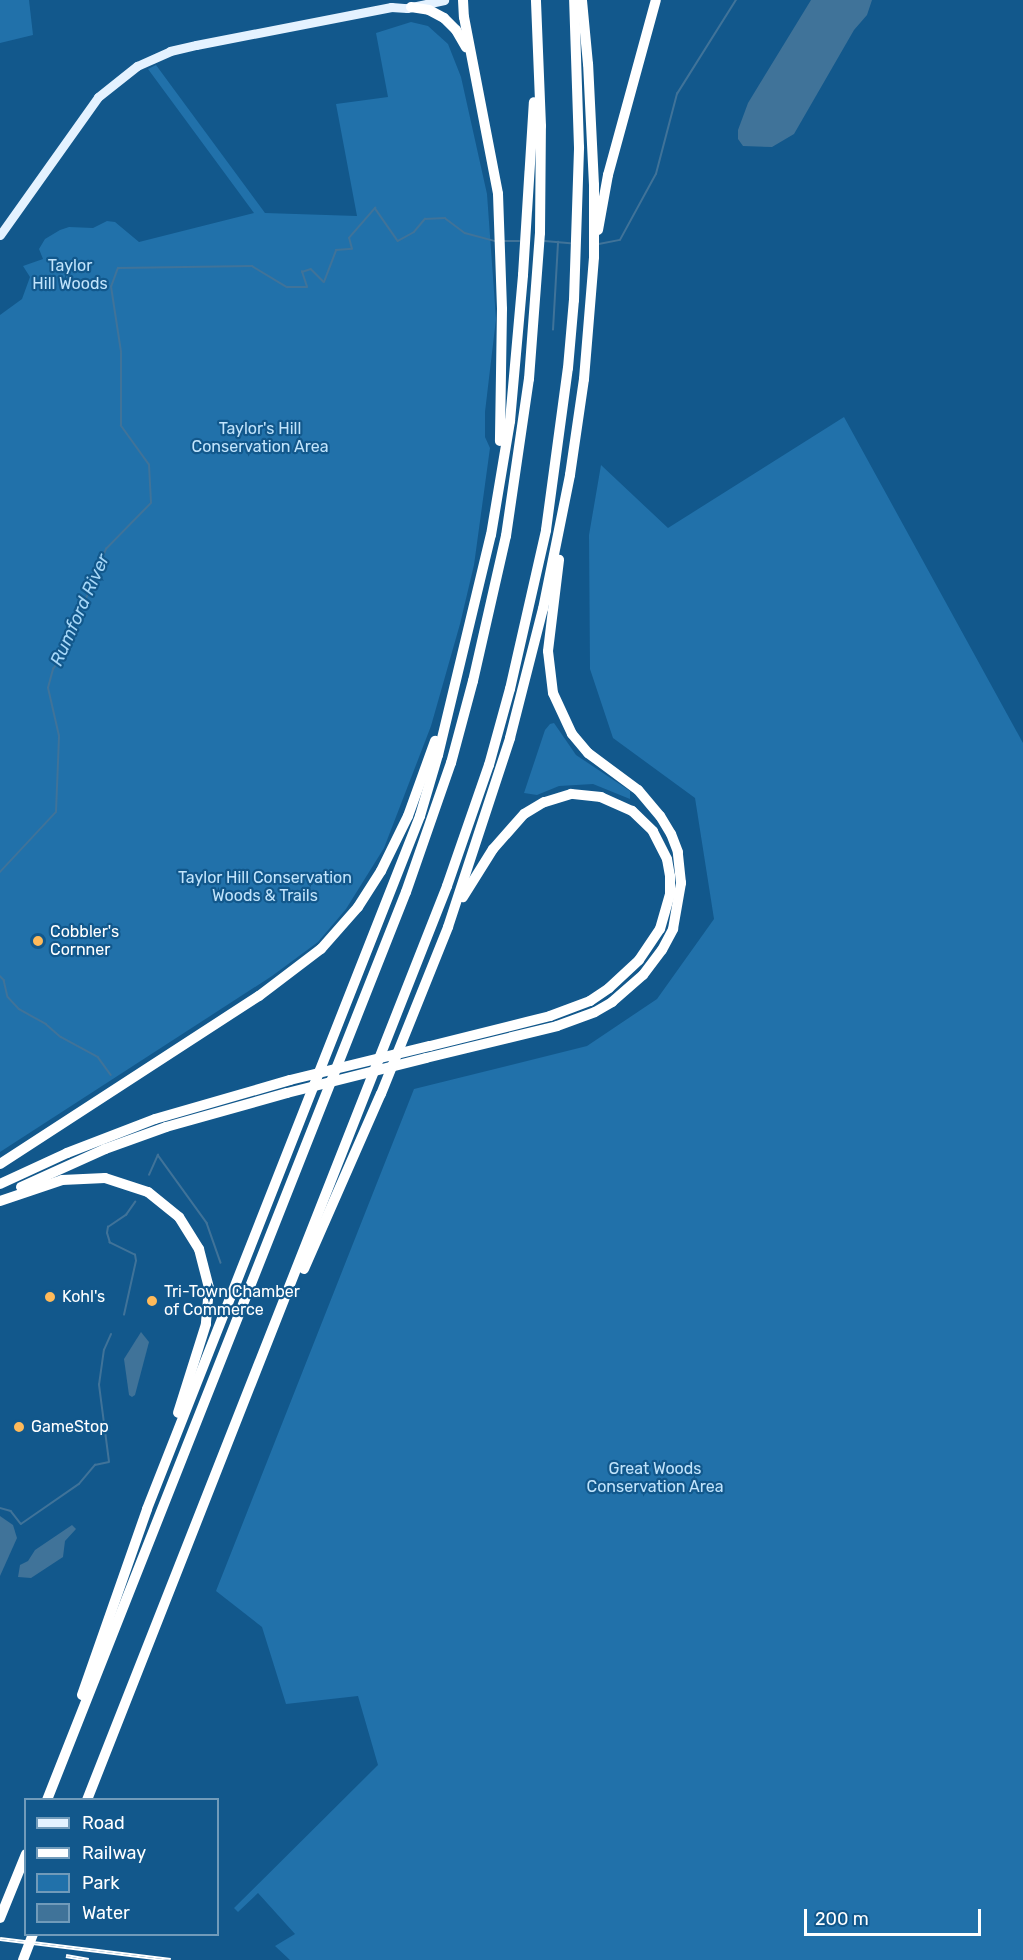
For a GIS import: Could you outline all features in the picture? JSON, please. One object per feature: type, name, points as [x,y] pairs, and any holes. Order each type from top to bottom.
[{"type":"highway","points":[[463,0],[464,17],[497,185],[501,246],[501,424],[493,522]]},
{"type":"highway","points":[[147,1509],[420,816],[457,678],[493,522],[510,421],[525,248],[534,106],[536,0]]},
{"type":"highway","points":[[48,1798],[406,892],[451,763],[492,604],[512,503],[524,423],[540,248],[541,126],[536,0]]},
{"type":"highway","points":[[88,1798],[447,886],[489,765],[526,625],[546,530],[568,368],[577,238],[579,147],[574,0]]},
{"type":"highway","points":[[0,1200],[44,1175],[115,1146],[206,1114],[557,1026],[595,1012],[612,1002],[643,975],[666,943],[679,908],[681,883],[678,852],[666,825],[638,790],[588,753],[572,734],[553,693],[548,651],[566,494],[584,378],[595,236],[594,174],[582,0]]},
{"type":"highway","points":[[595,236],[608,175],[656,0]]},
{"type":"highway","points":[[408,4],[429,10],[444,18],[462,39],[474,69]]},
{"type":"highway","points":[[267,1345],[381,1094],[448,927],[494,789],[522,694],[566,494]]},
{"type":"highway","points":[[0,1164],[266,991],[307,961],[333,936],[358,907],[392,851],[422,780],[457,678]]},
{"type":"highway","points":[[0,1184],[67,1153],[155,1119],[290,1080],[560,1013],[590,1000],[609,988],[639,960],[660,929],[670,893],[667,859],[653,831],[632,811],[618,802],[588,794],[558,796],[534,807],[512,826],[479,869],[448,927]]},
{"type":"highway","points":[[0,1200],[62,1180],[81,1177],[105,1178],[127,1183],[148,1192],[178,1217],[199,1249],[209,1288],[206,1324],[147,1509],[87,1678],[66,1753]]},
{"type":"highway","points":[[0,1918],[24,1859]]},
{"type":"highway","points":[[23,1960],[33,1936]]},
{"type":"main road","points":[[0,235],[98,97],[137,66],[178,49],[391,7],[444,0]]},
{"type":"green space","points":[[0,0],[29,0],[33,35],[0,43]]},
{"type":"green space","points":[[411,22],[428,26],[448,44],[461,77],[487,194],[496,319],[485,412],[485,437],[490,448],[474,565],[431,726],[384,848],[346,909],[318,942],[272,976],[0,1152],[0,315],[22,299],[30,277],[23,266],[43,259],[39,249],[45,239],[60,230],[69,227],[93,228],[107,221],[115,222],[139,242],[254,213],[148,69],[156,65],[265,213],[357,216],[336,104],[388,97],[376,33]]},
{"type":"green space","name":"Great Woods Conservation Area","points":[[844,417],[1023,743],[1023,1960],[290,1960],[275,1946],[295,1934],[258,1893],[238,1912],[234,1908],[378,1765],[358,1696],[286,1704],[262,1627],[216,1591],[414,1089],[587,1046],[657,999],[714,919],[695,798],[613,738],[590,669],[589,535],[601,465],[668,528]]},
{"type":"green space","points":[[554,723],[576,755],[630,791],[630,799],[593,784],[559,786],[537,795],[524,793],[545,730]]},
{"type":"water","points":[[811,0],[872,0],[867,15],[854,30],[794,134],[772,147],[743,146],[738,139],[738,130],[748,103]]},
{"type":"water","points":[[141,1332],[149,1342],[135,1395],[132,1397],[129,1395],[124,1359]]},
{"type":"water","points":[[0,1516],[13,1525],[17,1538],[0,1576]]},
{"type":"water","points":[[72,1525],[76,1529],[65,1541],[63,1557],[31,1578],[18,1577],[20,1565],[28,1561],[35,1550]]},
{"type":"waterway","name":"Rumford River","points":[[599,244],[620,240],[656,174],[677,94],[736,0]]},
{"type":"waterway","name":"Rumford River","points":[[0,872],[56,812],[59,736],[48,688],[53,669],[62,658],[106,549],[151,503],[149,465],[121,426],[121,352],[111,287],[118,268],[252,266],[287,287],[307,287],[302,272],[311,269],[324,282],[336,250],[352,249],[349,238],[375,208],[398,241],[414,232],[425,219],[445,218],[465,233],[495,241]]},
{"type":"waterway","name":"Rumford River","points":[[503,241],[519,241]]},
{"type":"waterway","name":"Rumford River","points":[[545,241],[570,243]]},
{"type":"waterway","points":[[553,330],[558,242]]},
{"type":"waterway","points":[[0,976],[4,980],[8,997],[19,1009],[46,1024],[61,1037],[98,1057],[111,1075]]},
{"type":"waterway","points":[[149,1175],[158,1155],[207,1223],[221,1263]]},
{"type":"waterway","points":[[124,1315],[136,1261],[135,1255],[110,1243],[107,1233],[108,1227],[126,1215],[135,1202]]},
{"type":"waterway","points":[[0,1508],[11,1511],[21,1524],[79,1484],[95,1465],[109,1462],[99,1385],[104,1350],[111,1334]]},
{"type":"railway","points":[[0,1939],[171,1960]]},
{"type":"railway","points":[[66,1956],[89,1960]]},
{"type":"place","name":"Cobbler's Cornner","points":[[38,941]]},
{"type":"place","name":"Kohl's","points":[[50,1297]]},
{"type":"place","name":"Tri-Town Chamber of Commerce","points":[[152,1301]]},
{"type":"place","name":"GameStop","points":[[19,1427]]},
{"type":"park label","name":"Taylor Hill Woods","points":[[70,275]]},
{"type":"park label","name":"Taylor's Hill Conservation Area","points":[[260,438]]},
{"type":"park label","name":"Taylor Hill Conservation Woods & Trails","points":[[265,887]]}]
